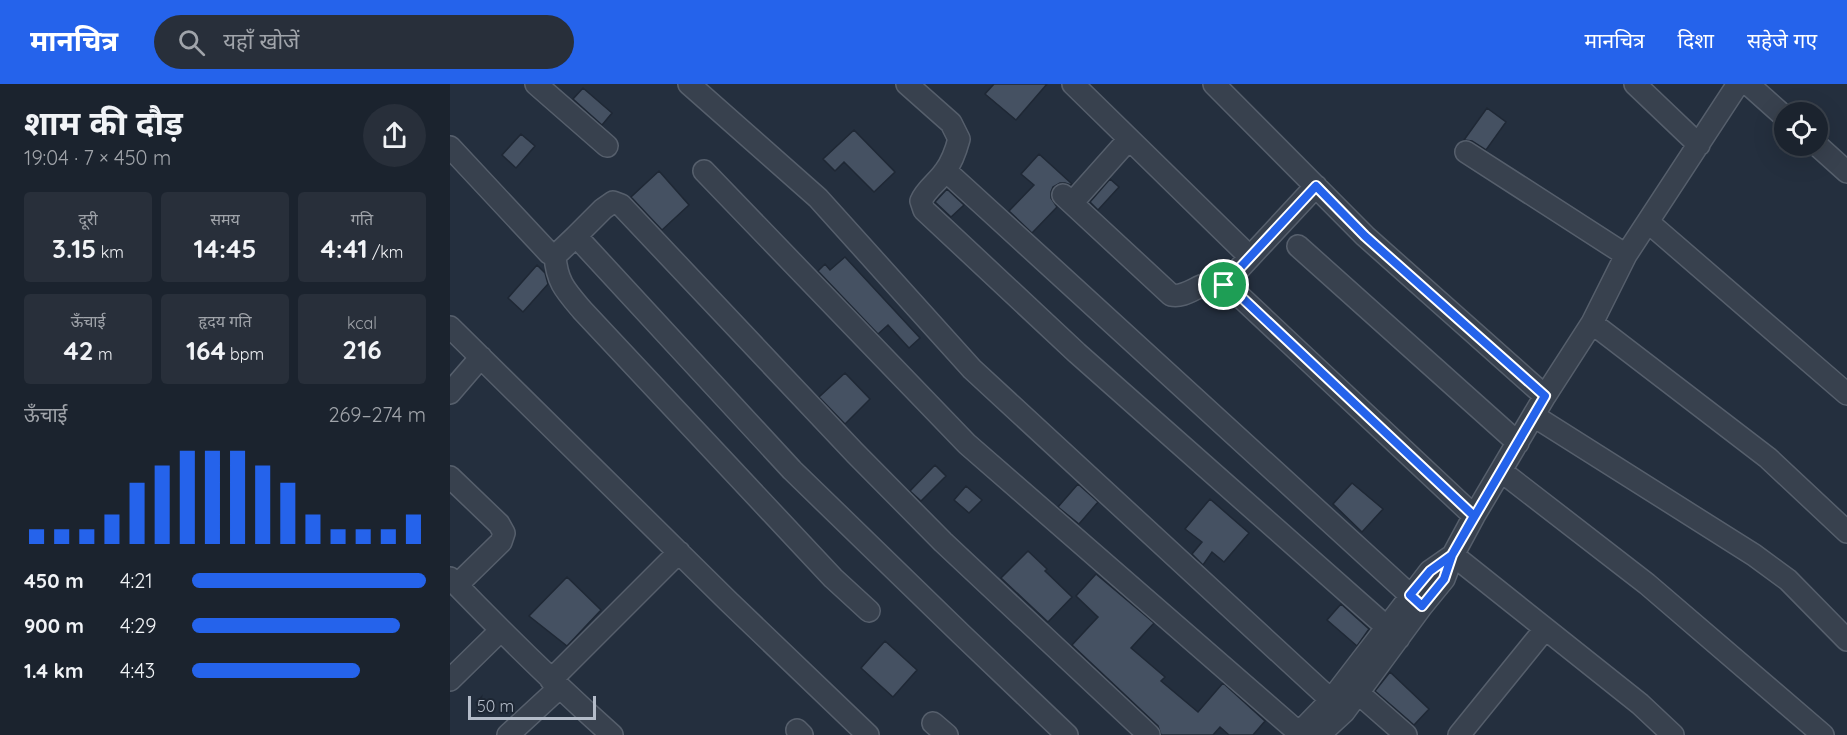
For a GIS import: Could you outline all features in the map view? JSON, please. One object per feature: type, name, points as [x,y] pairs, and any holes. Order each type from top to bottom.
[{"type":"street","points":[[536,84],[607,146]]},
{"type":"street","points":[[689,84],[818,198],[972,369],[1331,700]]},
{"type":"street","points":[[907,84],[951,123],[959,139],[946,171],[924,194],[921,201],[924,210],[1077,353],[1393,633]]},
{"type":"street","points":[[1073,84],[1250,257]]},
{"type":"street","points":[[1214,84],[1365,236],[1545,396]]},
{"type":"street","points":[[1635,84],[1699,145]]},
{"type":"street","points":[[1305,734],[1344,712],[1416,600],[1430,571],[1452,555],[1545,396],[1592,323],[1626,255],[1738,84]]},
{"type":"street","points":[[1748,84],[1774,107]]},
{"type":"street","points":[[1129,139],[1067,199],[1171,295],[1177,296],[1206,284],[1224,285],[1231,288],[1474,516]]},
{"type":"street","points":[[450,147],[547,251],[555,256]]},
{"type":"street","points":[[1466,152],[1626,255]]},
{"type":"street","points":[[1828,155],[1847,172]]},
{"type":"street","points":[[704,171],[967,444],[1305,734]]},
{"type":"street","points":[[946,171],[1416,600]]},
{"type":"street","points":[[1224,285],[1316,186]]},
{"type":"street","points":[[869,611],[833,578],[565,290],[556,272],[555,256],[613,202],[621,205],[943,542],[1149,735]]},
{"type":"street","points":[[1648,222],[1847,394]]},
{"type":"street","points":[[576,236],[792,470],[1067,735]]},
{"type":"street","points":[[1299,246],[1518,443]]},
{"type":"street","points":[[1592,323],[1768,458],[1847,532]]},
{"type":"street","points":[[450,327],[868,735]]},
{"type":"street","points":[[450,393],[481,357]]},
{"type":"street","points":[[1534,416],[1754,555],[1788,580],[1847,640]]},
{"type":"street","points":[[1501,471],[1647,584],[1823,735]]},
{"type":"street","points":[[450,477],[499,524],[504,533],[501,542],[454,581],[555,684],[612,735]]},
{"type":"street","points":[[508,735],[679,552]]},
{"type":"street","points":[[1452,555],[1640,704],[1673,735]]},
{"type":"street","points":[[1459,735],[1545,629]]},
{"type":"street","points":[[450,680],[500,630]]},
{"type":"street","points":[[1305,734],[1331,700],[1393,633]]},
{"type":"street","points":[[1357,692],[1406,735]]},
{"type":"building","points":[[994,84],[1047,84],[1016,120],[985,94]]},
{"type":"building","points":[[583,88],[612,113],[602,125],[573,99]]},
{"type":"building","points":[[1487,108],[1506,122],[1486,150],[1472,141],[1464,140]]},
{"type":"building","points":[[854,130],[895,172],[874,192],[844,162],[835,171],[823,159]]},
{"type":"building","points":[[521,134],[535,146],[516,168],[502,155]]},
{"type":"building","points":[[1039,154],[1072,184],[1060,183],[1053,187],[1051,198],[1057,207],[1032,233],[1009,211],[1034,185],[1021,174]]},
{"type":"building","points":[[659,171],[689,205],[662,230],[631,197]]},
{"type":"building","points":[[1110,179],[1119,187],[1098,210],[1090,202]]},
{"type":"building","points":[[947,189],[964,205],[951,217],[935,202]]},
{"type":"building","points":[[845,257],[920,338],[909,348],[888,325],[878,334],[818,271],[825,264],[830,270]]},
{"type":"building","points":[[537,265],[545,273],[548,284],[523,312],[508,298]]},
{"type":"building","points":[[845,373],[870,399],[845,424],[819,397]]},
{"type":"building","points":[[935,465],[946,476],[921,501],[910,491]]},
{"type":"building","points":[[1352,483],[1383,509],[1362,532],[1333,504]]},
{"type":"building","points":[[1078,484],[1098,502],[1079,524],[1058,507]]},
{"type":"building","points":[[966,486],[982,500],[969,513],[954,500]]},
{"type":"building","points":[[1210,499],[1249,533],[1224,562],[1212,552],[1203,565],[1192,554],[1202,542],[1185,529]]},
{"type":"building","points":[[1028,551],[1072,597],[1048,622],[1001,578]]},
{"type":"building","points":[[1096,574],[1154,623],[1131,648],[1165,677],[1161,681],[1198,712],[1223,683],[1265,721],[1253,735],[1229,735],[1220,727],[1213,735],[1161,735],[1158,726],[1072,645],[1098,617],[1076,596]]},
{"type":"building","points":[[567,577],[601,610],[567,646],[529,616]]},
{"type":"building","points":[[1341,604],[1369,629],[1357,646],[1327,620]]},
{"type":"building","points":[[885,641],[917,670],[893,697],[861,668]]},
{"type":"building","points":[[1390,672],[1429,709],[1414,725],[1375,691]]},
{"type":"route","points":[[1224,285],[1236,292],[1474,516],[1452,555],[1430,571],[1410,595],[1422,606],[1444,579],[1452,555],[1545,396],[1365,236],[1316,186],[1224,285]]}]
